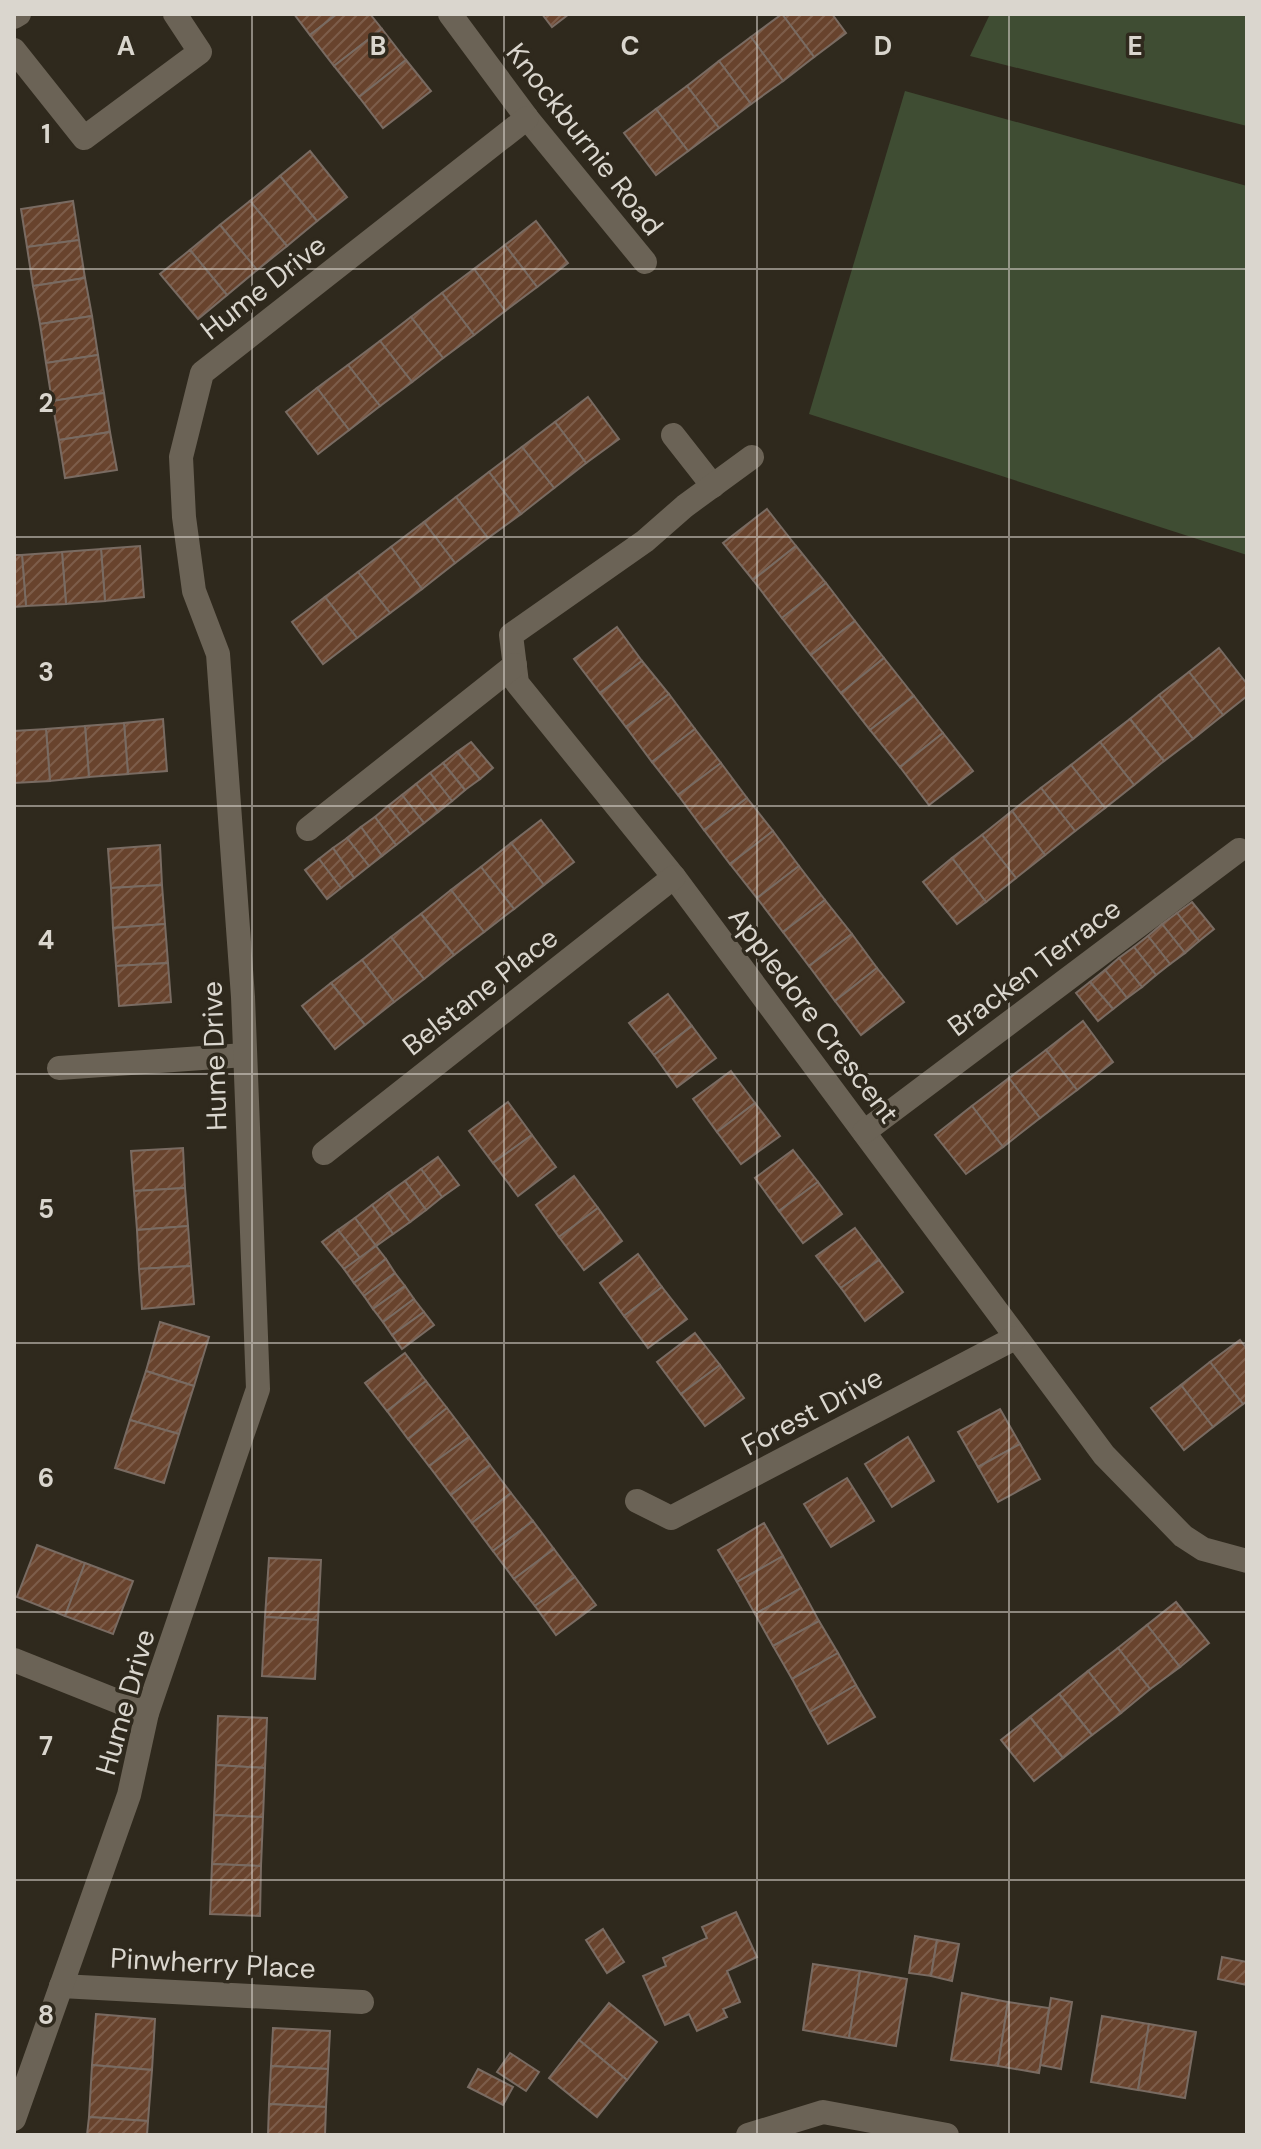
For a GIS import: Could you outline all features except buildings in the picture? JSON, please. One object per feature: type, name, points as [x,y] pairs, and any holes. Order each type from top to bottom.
[{"type":"street","points":[[14,50],[84,138],[200,52],[175,14]]},
{"type":"street","name":"Knockburnie Road","points":[[450,14],[527,118],[645,262]]},
{"type":"street","name":"Hume Drive","points":[[14,2119],[129,1795],[147,1713],[258,1389],[245,1055],[218,654],[194,591],[184,517],[181,457],[202,373],[527,118]]},
{"type":"street","points":[[673,435],[713,486]]},
{"type":"street","points":[[308,829],[515,665],[511,635],[645,541],[685,506],[752,457]]},
{"type":"street","name":"Appledore Crescent","points":[[515,665],[517,683],[674,877],[1104,1455],[1183,1536],[1203,1549],[1247,1561]]},
{"type":"street","name":"Bracken Terrace","points":[[864,1132],[1239,850]]},
{"type":"street","name":"Belstane Place","points":[[324,1153],[674,877]]},
{"type":"street","points":[[59,1068],[245,1055]]},
{"type":"street","name":"Forest Drive","points":[[637,1501],[671,1518],[1015,1338]]},
{"type":"street","points":[[14,1660],[147,1713]]},
{"type":"street","name":"Pinwherry Place","points":[[61,1986],[362,2002]]},
{"type":"street","points":[[748,2135],[823,2112],[947,2135]]},
{"type":"green space","points":[[990,14],[1247,14],[1247,126],[970,56]]},
{"type":"green space","points":[[905,91],[1247,186],[1247,555],[809,414]]}]
